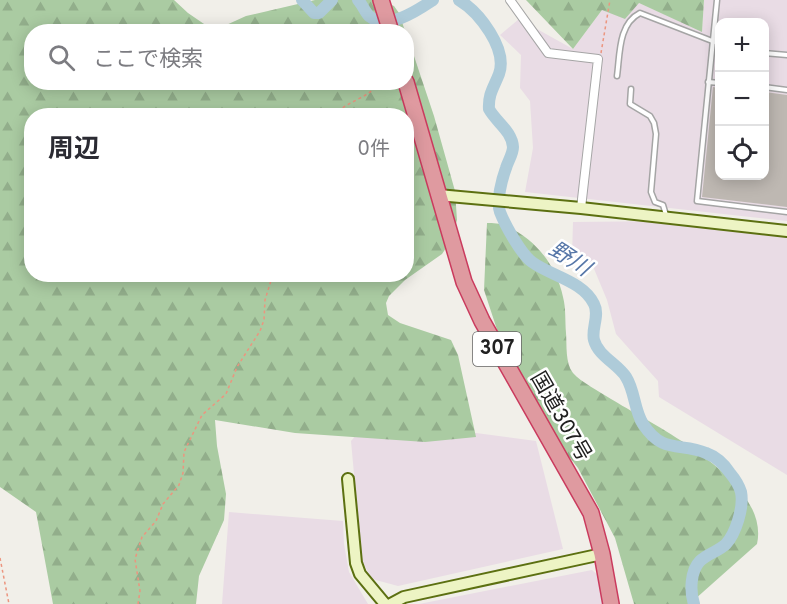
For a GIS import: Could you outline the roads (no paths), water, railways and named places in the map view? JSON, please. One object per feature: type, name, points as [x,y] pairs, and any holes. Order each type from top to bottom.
[{"type":"highway","points":[[383,4],[388,24]]},
{"type":"highway","name":"国道307号","points":[[408,90],[413,108]]},
{"type":"highway","name":"国道307号","points":[[414,110],[464,282],[477,311],[591,513],[602,554],[611,604]]},
{"type":"street","points":[[510,0],[548,53],[598,59],[581,208]]},
{"type":"street","points":[[438,195],[488,198],[787,231]]},
{"type":"street","points":[[348,479],[356,563],[360,574],[385,604]]},
{"type":"street","points":[[391,604],[404,597],[602,554]]},
{"type":"lane","points":[[717,0],[697,201],[787,212]]},
{"type":"lane","points":[[617,76],[627,24],[640,13],[715,43]]},
{"type":"lane","points":[[769,53],[787,55]]},
{"type":"lane","points":[[708,82],[715,83]]},
{"type":"lane","points":[[631,88],[630,105],[650,116],[654,123],[656,134],[651,192],[655,202],[663,205],[667,218]]},
{"type":"lane","points":[[769,88],[787,90]]},
{"type":"waterway","name":"野川","points":[[302,0],[314,13],[319,13],[332,0]]},
{"type":"waterway","name":"野川","points":[[358,0],[369,16],[385,21],[402,17],[433,0]]},
{"type":"waterway","name":"野川","points":[[459,0],[483,22],[496,43],[499,54],[501,64],[490,95],[489,109],[507,131],[513,147],[503,178],[499,202],[500,212],[509,231],[523,253],[532,262],[575,284],[589,296],[596,308],[593,336],[596,346],[626,377],[640,419],[650,434],[665,444],[697,450],[714,457],[725,467],[740,489],[742,498],[740,512],[733,533],[726,544],[703,559],[694,570],[692,588],[694,604]]}]
